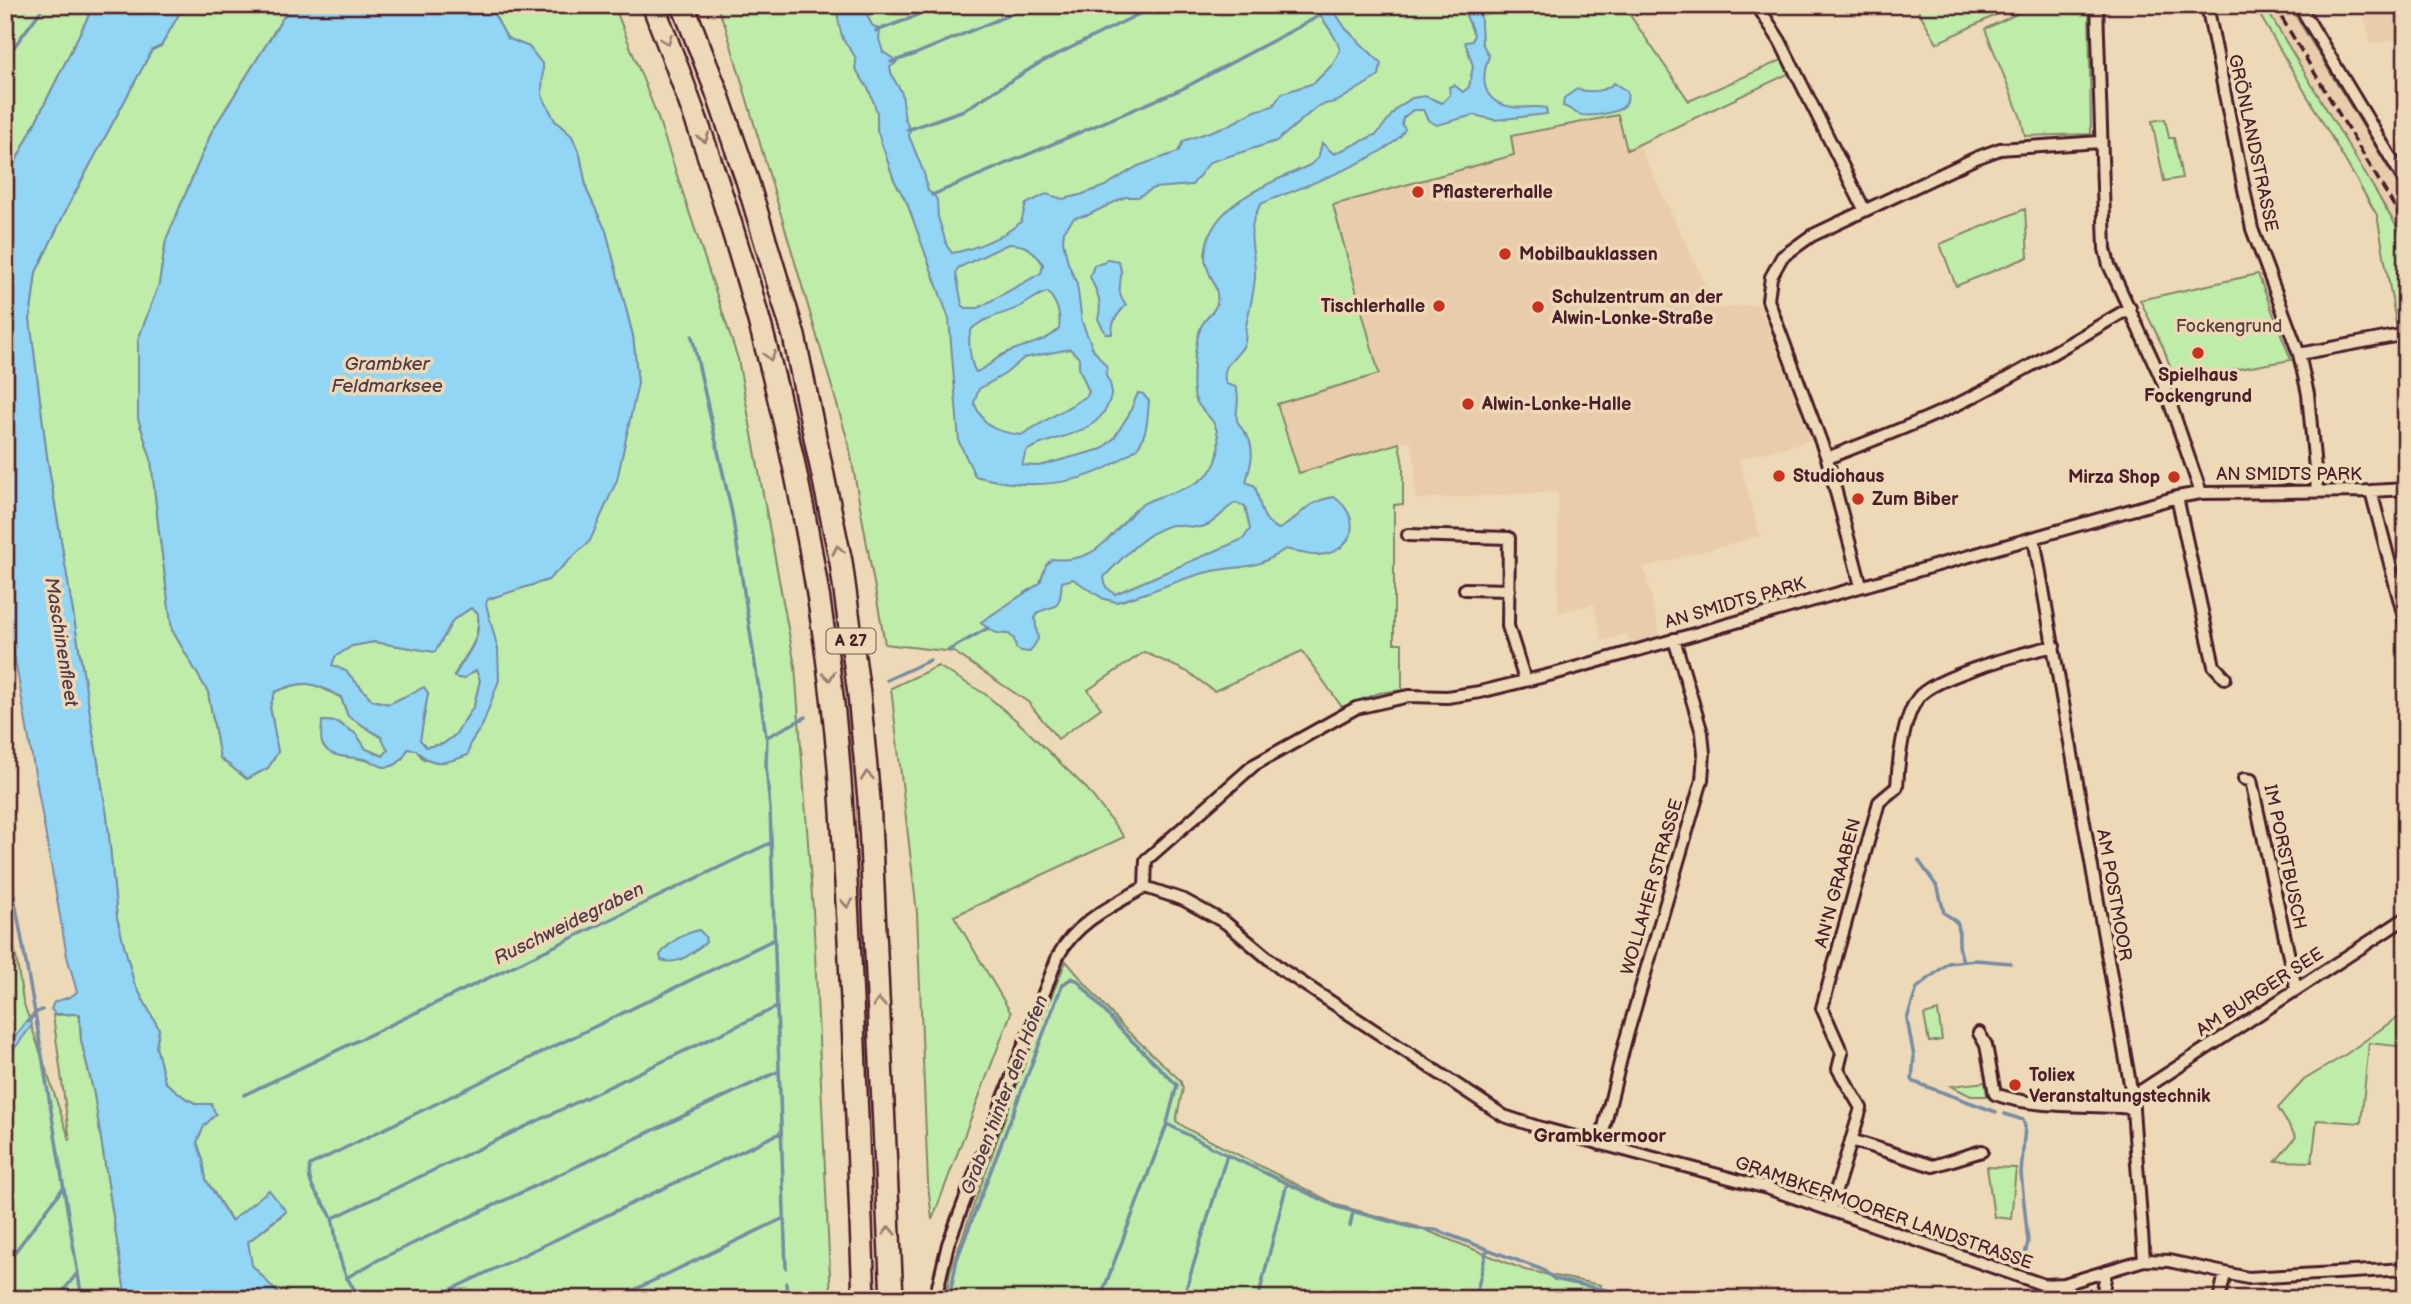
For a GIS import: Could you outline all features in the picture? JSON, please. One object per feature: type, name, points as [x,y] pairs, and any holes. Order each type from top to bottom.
[{"type":"highway","name":"A 27","points":[[653,5],[722,189],[767,345],[814,566],[832,696],[842,800],[864,1299]]},
{"type":"highway","name":"A 27","points":[[683,5],[747,180],[794,336],[841,562],[859,694],[869,800],[892,1299]]},
{"type":"street","points":[[1757,5],[1780,41],[1864,209]]},
{"type":"street","points":[[2097,5],[2105,250],[2109,265],[2162,380],[2201,493]]},
{"type":"street","name":"GRÖNLANDSTRASSE","points":[[2207,5],[2252,229],[2299,354],[2308,394],[2317,490]]},
{"type":"street","points":[[2299,5],[2406,183]]},
{"type":"street","points":[[1861,586],[1828,458],[1768,300],[1771,277],[1782,257],[1811,236],[1864,209],[2000,149],[2100,142]]},
{"type":"street","points":[[1828,458],[1958,404],[2130,308]]},
{"type":"street","points":[[2299,354],[2406,334]]},
{"type":"street","name":"AN SMIDTS PARK","points":[[1144,887],[1146,860],[1254,765],[1356,708],[1409,695],[1447,697],[1480,692],[2177,497],[2201,493],[2406,489]]},
{"type":"street","points":[[2371,491],[2406,625]]},
{"type":"street","points":[[2177,497],[2214,666],[2225,678]]},
{"type":"street","points":[[1408,536],[1509,538],[1508,626],[1525,680]]},
{"type":"street","name":"AM POSTMOOR","points":[[2034,538],[2132,1095],[2144,1260]]},
{"type":"street","points":[[1465,589],[1508,590]]},
{"type":"street","name":"WOLLAHER STRASSE","points":[[1600,1144],[1625,1042],[1702,780],[1702,733],[1674,639]]},
{"type":"street","name":"AN'N GRAABEN","points":[[1851,1140],[1861,1108],[1838,1069],[1842,1053],[1822,1008],[1879,802],[1897,788],[1898,757],[1914,705],[1919,695],[1931,686],[2007,657],[2054,646]]},
{"type":"street","name":"IM PORSTBUSCH","points":[[2244,779],[2251,780],[2295,989]]},
{"type":"street","points":[[935,1299],[948,1244],[1066,940],[1093,916],[1144,887]]},
{"type":"street","name":"GRAMBKERMOORER LANDSTRASSE","points":[[1144,887],[1184,900],[1226,923],[1280,969],[1504,1116],[1767,1188],[2044,1285],[2064,1284],[2144,1260],[2169,1262],[2248,1278],[2406,1269]]},
{"type":"street","name":"AM BURGER SEE","points":[[2132,1095],[2406,918]]},
{"type":"street","points":[[1979,1034],[1986,1045],[1995,1094],[2035,1104],[2095,1104],[2133,1108]]},
{"type":"street","points":[[1830,1210],[1851,1140],[1933,1166],[1982,1151]]},
{"type":"street","points":[[2102,1299],[2106,1271]]},
{"type":"street","points":[[2219,1299],[2225,1274]]},
{"type":"shaded area","points":[[2264,5],[2289,5],[2406,197],[2406,242]]},
{"type":"shaded area","points":[[2361,5],[2406,5],[2406,39],[2371,43]]},
{"type":"shaded area","name":"Schulzentrum an der Alwin-Lonke-Straße","points":[[1619,115],[1627,149],[1639,145],[1717,309],[1759,304],[1811,440],[1739,459],[1760,536],[1644,567],[1660,635],[1631,643],[1627,634],[1602,641],[1594,604],[1558,613],[1558,492],[1415,499],[1415,461],[1410,440],[1299,473],[1276,404],[1379,374],[1333,205],[1514,156],[1510,136]]},
{"type":"green space","points":[[5,5],[94,5],[5,183]]},
{"type":"green space","points":[[184,5],[291,5],[212,131],[166,240],[159,284],[138,340],[138,418],[151,459],[172,630],[208,692],[220,758],[247,779],[268,768],[278,752],[270,706],[275,692],[294,685],[309,684],[341,698],[348,716],[381,737],[388,750],[384,756],[366,749],[356,734],[337,722],[322,721],[322,743],[348,755],[384,765],[398,763],[408,749],[416,750],[424,760],[471,742],[483,724],[498,650],[485,604],[488,599],[548,580],[638,383],[633,336],[606,231],[587,191],[580,155],[565,128],[555,121],[541,95],[543,65],[529,47],[507,38],[489,5],[614,5],[658,118],[738,359],[795,666],[813,910],[831,1299],[283,1299],[251,1265],[248,1242],[286,1212],[232,1221],[206,1180],[197,1142],[211,1104],[197,1104],[165,1082],[156,1047],[159,1029],[134,983],[117,918],[107,816],[47,456],[30,319],[36,272],[69,204],[152,50],[161,46]]},
{"type":"green space","points":[[716,5],[1623,5],[1689,101],[1784,59],[1790,73],[1627,150],[1618,115],[1511,136],[1514,155],[1333,205],[1379,374],[1277,404],[1299,473],[1399,443],[1403,465],[1403,504],[1394,505],[1394,643],[1402,643],[1402,690],[1379,693],[1342,707],[1302,651],[1214,691],[1188,672],[1144,652],[1088,690],[1101,708],[1058,739],[1028,702],[954,652],[885,644],[849,445],[725,25]]},
{"type":"green space","points":[[1915,5],[2017,5],[1937,43]]},
{"type":"green space","points":[[2035,5],[2089,5],[2091,134],[2025,136],[2021,118],[1985,29]]},
{"type":"green space","points":[[2254,5],[2264,5],[2406,242],[2406,339],[2399,340],[2377,215]]},
{"type":"green space","points":[[2289,5],[2292,5],[2406,190],[2406,197]]},
{"type":"green space","points":[[2165,119],[2169,138],[2174,138],[2182,178],[2164,181],[2152,121]]},
{"type":"green space","points":[[2025,209],[2028,257],[1956,286],[1940,244]]},
{"type":"green space","name":"Fockengrund","points":[[2258,274],[2291,360],[2175,380],[2163,347],[2140,300]]},
{"type":"green space","points":[[471,608],[478,613],[477,633],[472,647],[454,676],[463,679],[476,670],[480,680],[474,706],[455,735],[443,744],[426,747],[420,740],[428,693],[424,688],[389,704],[372,700],[359,685],[332,665],[334,657],[352,646],[374,642],[435,652],[453,620]]},
{"type":"green space","points":[[938,666],[985,694],[1017,721],[1087,789],[1124,837],[954,916],[1011,1013],[932,1220],[928,1184],[917,913],[891,688]]},
{"type":"green space","points":[[5,886],[23,1001],[70,1141],[53,1015],[79,1014],[81,1040],[94,1094],[126,1299],[5,1299]]},
{"type":"green space","points":[[1066,961],[1120,1024],[1180,1080],[1183,1088],[1176,1121],[1189,1130],[1337,1205],[1418,1227],[1525,1270],[1601,1285],[1598,1299],[946,1299],[950,1272],[1030,1048]]},
{"type":"green space","points":[[1938,1011],[1942,1040],[1929,1042],[1924,1015]]},
{"type":"green space","points":[[2406,1011],[2406,1047],[2369,1043],[2361,1123],[2317,1120],[2312,1162],[2276,1161],[2296,1137],[2278,1108],[2304,1080],[2345,1055]]},
{"type":"green space","points":[[1985,1082],[1987,1096],[1971,1096],[1951,1086]]},
{"type":"green space","points":[[1987,1167],[2016,1168],[2011,1219],[1994,1217]]},
{"type":"water","name":"Maschinenfleet","points":[[94,5],[184,5],[161,46],[152,50],[69,204],[36,272],[30,319],[47,457],[107,816],[117,918],[134,983],[159,1029],[156,1047],[165,1082],[197,1104],[211,1104],[216,1114],[204,1126],[197,1142],[206,1180],[231,1221],[269,1190],[286,1211],[248,1242],[252,1265],[283,1299],[126,1299],[94,1094],[81,1040],[80,1014],[55,1014],[51,1009],[54,1002],[77,992],[67,956],[5,603],[5,183]]},
{"type":"water","name":"Grambker Feldmarksee","points":[[291,5],[489,5],[507,38],[529,47],[543,65],[542,95],[555,121],[572,136],[580,155],[587,191],[606,231],[633,336],[638,383],[617,480],[590,541],[548,580],[488,599],[486,604],[498,650],[499,680],[483,724],[471,742],[468,755],[434,762],[416,750],[408,749],[398,763],[385,767],[368,760],[335,755],[322,743],[322,721],[337,722],[356,734],[366,749],[383,756],[388,750],[381,737],[348,716],[341,697],[316,685],[302,684],[275,692],[270,707],[278,752],[268,768],[247,779],[220,758],[208,692],[172,630],[151,459],[138,418],[138,340],[159,284],[166,240],[212,131]],"holes":[[[471,608],[478,613],[475,640],[454,677],[463,679],[476,670],[480,680],[474,706],[455,735],[443,744],[426,747],[420,740],[428,693],[424,687],[389,704],[372,700],[346,671],[332,665],[335,657],[352,646],[374,642],[435,652],[453,620]]]},
{"type":"water","points":[[836,5],[862,5],[872,25],[880,30],[879,39],[883,52],[896,63],[890,67],[902,94],[904,116],[910,129],[909,136],[928,191],[937,200],[938,217],[947,246],[952,253],[1006,233],[1021,222],[1026,204],[1046,194],[1063,199],[1105,186],[1138,166],[1178,152],[1183,141],[1273,106],[1282,93],[1314,83],[1333,64],[1340,50],[1314,5],[1330,5],[1346,29],[1381,63],[1379,76],[1338,101],[1318,106],[1277,141],[1210,162],[1192,185],[1154,188],[1138,197],[1125,197],[1088,215],[1074,218],[1064,231],[1063,241],[1077,284],[1082,322],[1093,349],[1107,367],[1106,376],[1111,386],[1111,395],[1103,413],[1095,422],[1026,451],[1022,465],[1039,466],[1102,449],[1114,438],[1138,393],[1143,394],[1149,401],[1146,426],[1137,448],[1107,468],[1071,480],[1013,483],[975,476],[959,442],[949,319],[907,203],[894,180],[877,130],[877,112],[869,90],[855,68],[855,56],[843,39]],"holes":[[[1008,244],[1025,246],[1032,251],[1043,264],[1041,273],[978,308],[966,308],[962,305],[956,273],[958,268]],[[1048,292],[1059,313],[1059,329],[1047,338],[1004,354],[976,372],[970,351],[969,338],[972,329],[983,321],[1017,308]],[[1070,349],[1079,358],[1079,368],[1089,392],[1087,396],[1021,435],[992,427],[974,403],[979,389],[1005,374],[1024,358]]]},
{"type":"water","points":[[1465,5],[1480,5],[1482,43],[1489,56],[1484,82],[1489,95],[1503,105],[1546,108],[1547,114],[1495,120],[1474,115],[1437,125],[1428,120],[1423,110],[1413,110],[1403,118],[1402,125],[1405,129],[1382,150],[1340,172],[1261,204],[1251,232],[1255,277],[1245,342],[1225,370],[1226,384],[1236,387],[1237,420],[1249,439],[1252,450],[1246,482],[1255,486],[1265,517],[1279,529],[1309,506],[1334,497],[1343,505],[1352,524],[1347,541],[1330,553],[1318,555],[1285,549],[1254,565],[1204,573],[1116,602],[1104,599],[1073,579],[1062,582],[1056,606],[1038,612],[1035,619],[1038,639],[1030,652],[1016,648],[1014,639],[1009,634],[997,633],[987,628],[981,622],[1040,583],[1046,565],[1052,559],[1067,559],[1090,553],[1108,539],[1141,505],[1195,484],[1212,469],[1217,458],[1218,437],[1211,419],[1196,401],[1193,382],[1200,331],[1217,303],[1216,290],[1205,257],[1208,239],[1216,223],[1242,198],[1310,165],[1318,158],[1322,143],[1334,154],[1377,134],[1397,108],[1412,98],[1425,96],[1442,103],[1450,95],[1449,87],[1454,85],[1463,92],[1469,87],[1473,66],[1465,42],[1472,41],[1474,35],[1465,13]],"holes":[[[1235,503],[1245,506],[1250,529],[1243,539],[1115,594],[1106,587],[1104,577],[1136,545],[1155,532],[1173,525],[1201,527],[1210,524]]]},
{"type":"water","points":[[1614,83],[1627,91],[1627,101],[1620,109],[1588,115],[1579,114],[1563,106],[1564,98],[1577,89],[1597,91]]},
{"type":"water","points":[[1107,259],[1118,261],[1121,272],[1120,294],[1126,305],[1114,321],[1112,334],[1106,334],[1098,319],[1100,303],[1090,277],[1094,265]]},
{"type":"water","points":[[699,930],[705,936],[706,942],[696,950],[679,960],[661,960],[660,955],[672,942]]},
{"type":"water","points":[[30,1017],[32,1025],[5,1061],[5,1050]]},
{"type":"waterway","points":[[5,59],[45,5]]},
{"type":"waterway","points":[[876,31],[936,5]]},
{"type":"waterway","points":[[891,62],[1033,5]]},
{"type":"waterway","points":[[907,130],[964,110],[1038,64],[1157,5]]},
{"type":"waterway","points":[[932,195],[1182,89],[1321,15]]},
{"type":"waterway","points":[[692,336],[732,513],[766,736]]},
{"type":"waterway","name":"Ruschweidegraben","points":[[949,650],[988,628]]},
{"type":"waterway","name":"Ruschweidegraben","points":[[887,680],[930,660]]},
{"type":"waterway","points":[[786,1268],[767,737],[806,717]]},
{"type":"waterway","name":"Ruschweidegraben","points":[[244,1095],[770,843]]},
{"type":"waterway","points":[[5,846],[82,1299]]},
{"type":"waterway","points":[[1919,861],[1938,888],[1944,913],[1958,925],[1959,948],[1963,961]]},
{"type":"waterway","points":[[362,1299],[344,1271],[332,1218],[310,1180],[310,1165],[775,939]]},
{"type":"waterway","points":[[1996,1112],[1914,1082],[1914,1057],[1907,1019],[1917,988],[1948,963],[1976,960],[2010,963]]},
{"type":"waterway","name":"Graben hinter den Höfen","points":[[949,1299],[957,1259],[1062,985],[1072,978],[1078,981],[1119,1028],[1177,1085],[1166,1127],[1100,1299]]},
{"type":"waterway","points":[[333,1218],[777,1007]]},
{"type":"waterway","points":[[28,1022],[35,1013],[42,1010]]},
{"type":"waterway","points":[[346,1278],[378,1260],[779,1071]]},
{"type":"waterway","points":[[2005,1114],[2023,1120],[2025,1126],[2021,1173],[2028,1242],[2022,1266]]},
{"type":"waterway","name":"Graben hinter den Höfen","points":[[1167,1124],[1337,1207],[1418,1229],[1436,1230],[1543,1270],[1554,1279],[1649,1299]]},
{"type":"waterway","points":[[431,1299],[780,1133]]},
{"type":"waterway","points":[[1183,1299],[1227,1155]]},
{"type":"waterway","points":[[1258,1299],[1287,1183]]},
{"type":"waterway","points":[[5,1265],[63,1188]]},
{"type":"waterway","points":[[1350,1226],[1353,1212]]},
{"type":"waterway","points":[[615,1299],[784,1218]]},
{"type":"waterway","points":[[1475,1299],[1487,1249]]},
{"type":"waterway","points":[[57,1299],[78,1272]]},
{"type":"waterway","points":[[786,1283],[787,1295]]},
{"type":"waterway","points":[[769,1299],[787,1296]]},
{"type":"railway","points":[[2274,5],[2406,226]]},
{"type":"place","name":"Pflastererhalle","points":[[1418,192]]},
{"type":"place","name":"Mobilbauklassen","points":[[1505,254]]},
{"type":"place","name":"Tischlerhalle","points":[[1439,306]]},
{"type":"place","name":"Schulzentrum an der Alwin-Lonke-Straße","points":[[1538,307]]},
{"type":"place","name":"Spielhaus Fockengrund","points":[[2198,353]]},
{"type":"place","name":"Alwin-Lonke-Halle","points":[[1468,404]]},
{"type":"place","name":"Studiohaus","points":[[1779,476]]},
{"type":"place","name":"Mirza Shop","points":[[2174,477]]},
{"type":"place","name":"Zum Biber","points":[[1858,499]]},
{"type":"place","name":"Toliex Veranstaltungstechnik","points":[[2015,1085]]},
{"type":"district","name":"Grambkermoor","points":[[1600,1136]]}]
